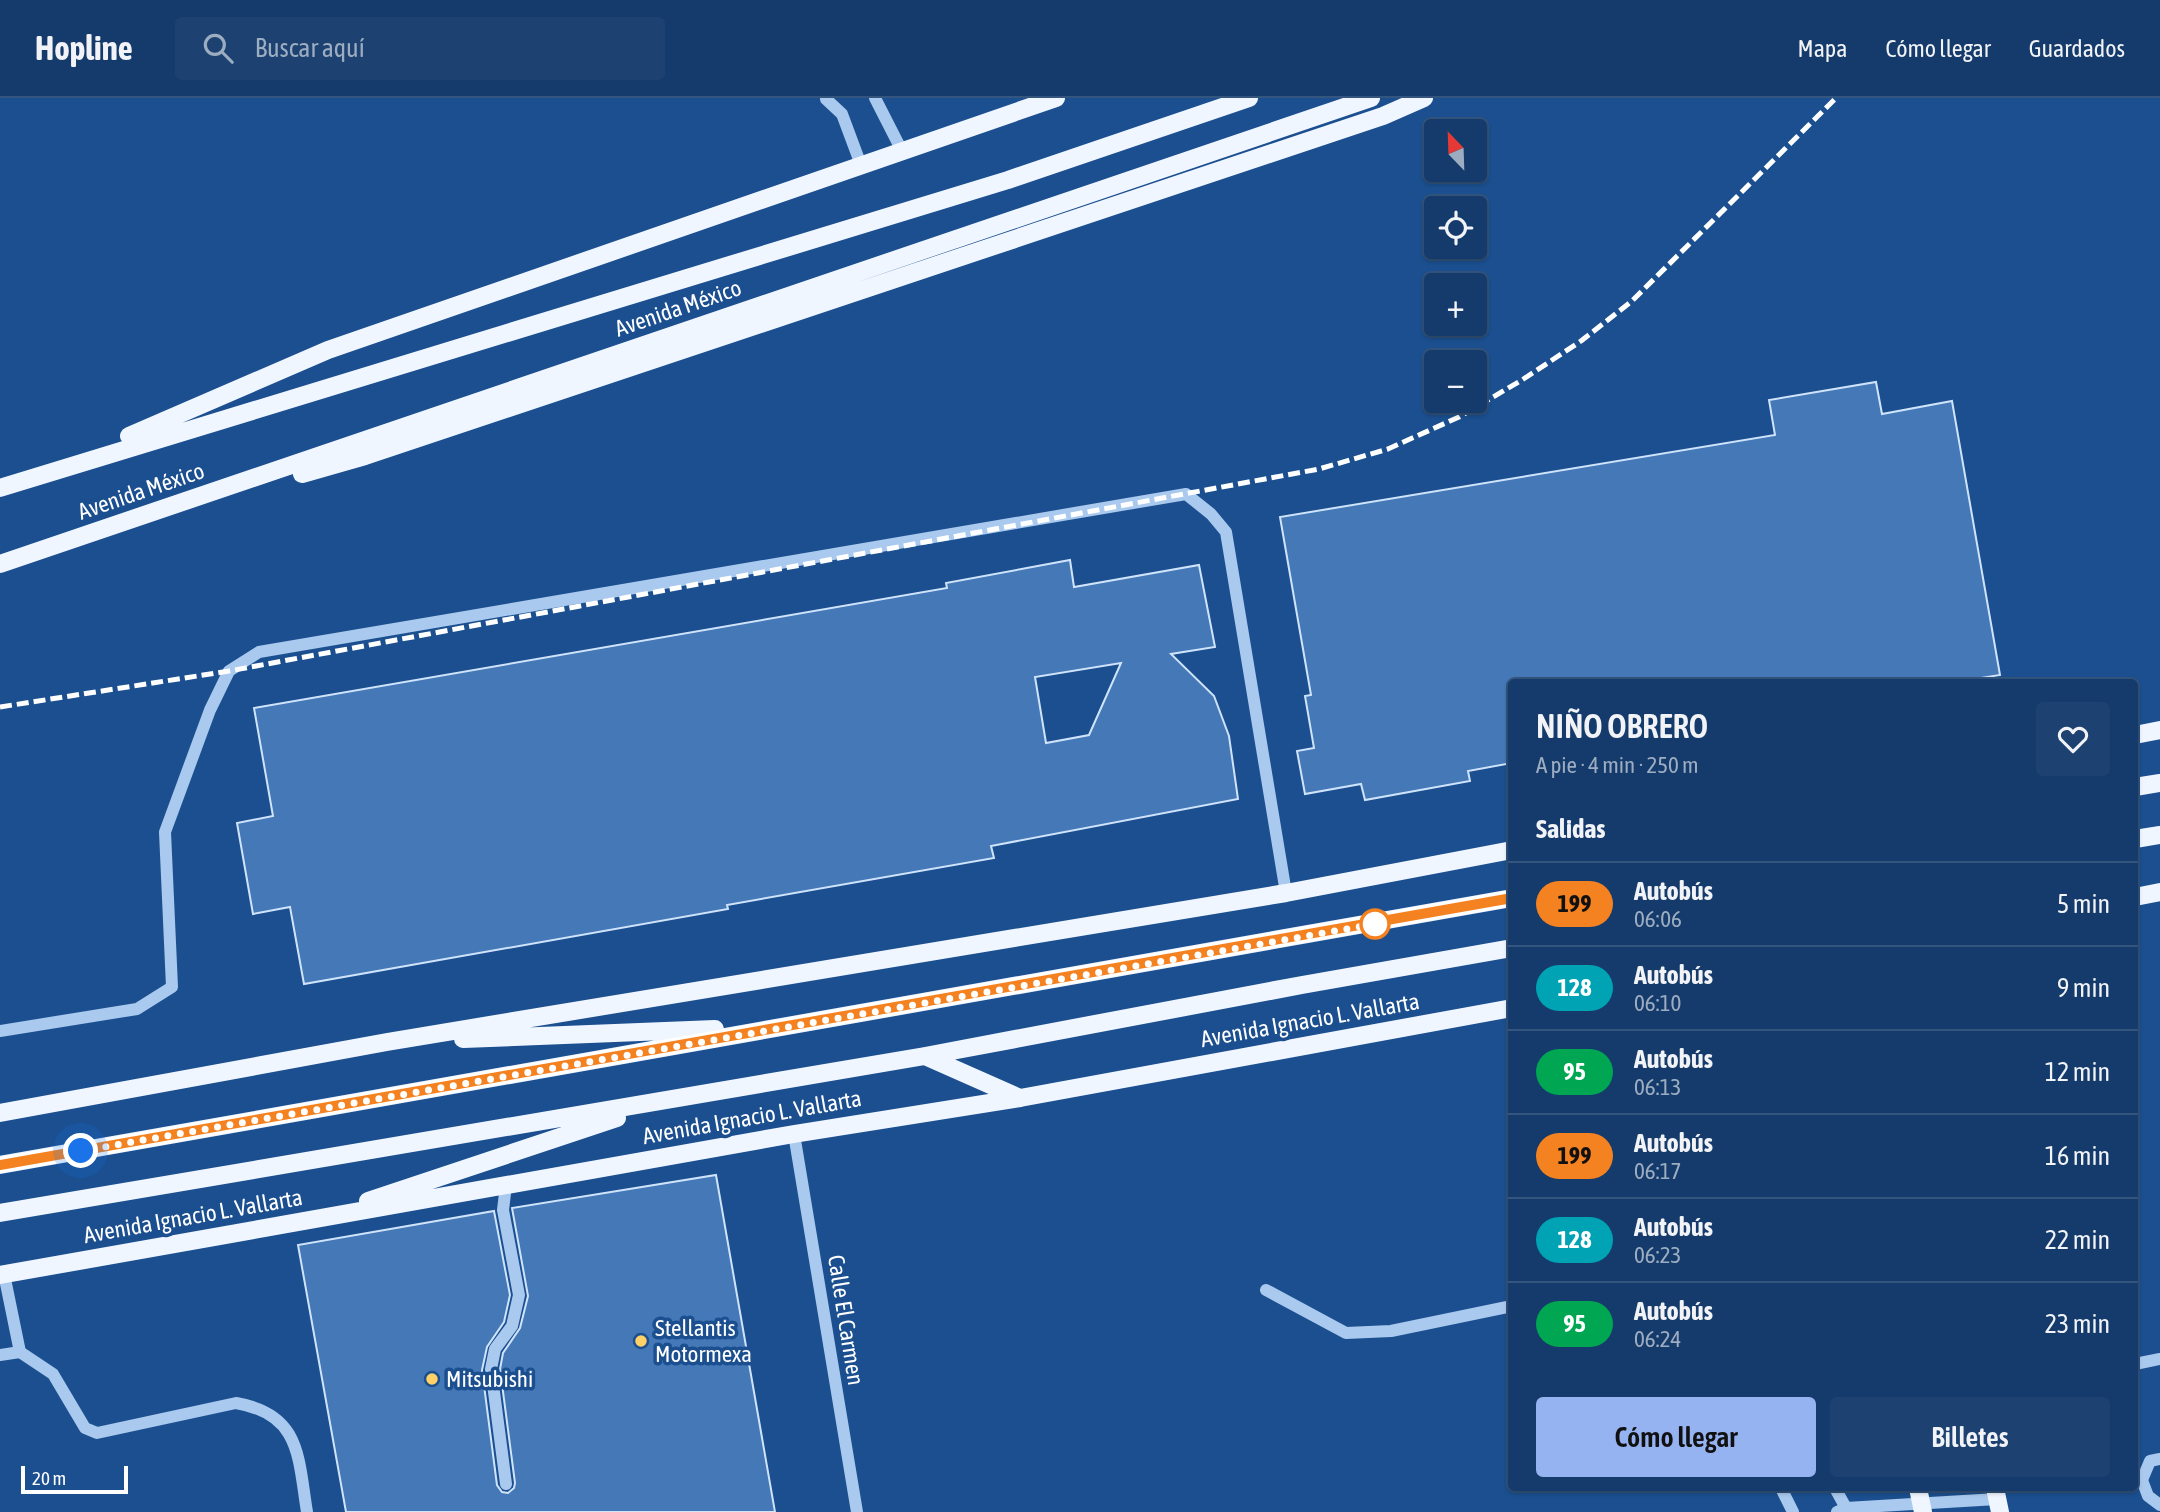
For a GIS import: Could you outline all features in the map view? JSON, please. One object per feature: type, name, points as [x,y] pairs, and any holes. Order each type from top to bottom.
[{"type":"main road","points":[[55,469],[328,350],[1056,98]]},
{"type":"main road","name":"Avenida México","points":[[0,488],[1008,180],[1249,98]]},
{"type":"main road","name":"Avenida México","points":[[0,564],[1371,98]]},
{"type":"main road","points":[[74,540],[365,456],[1383,117],[1424,98]]},
{"type":"main road","points":[[2138,734],[2160,730]]},
{"type":"main road","points":[[2138,787],[2160,783]]},
{"type":"main road","points":[[2138,839],[2160,835]]},
{"type":"main road","points":[[0,1113],[387,1042],[1286,893],[1508,851]]},
{"type":"main road","points":[[2138,896],[2160,892]]},
{"type":"main road","points":[[0,1165],[1508,899]]},
{"type":"main road","name":"Avenida Ignacio L. Vallarta","points":[[0,1213],[670,1101],[1508,949]]},
{"type":"main road","name":"Avenida Ignacio L. Vallarta","points":[[2,1275],[794,1134],[1020,1098],[1508,1009]]},
{"type":"main road","points":[[387,1042],[785,1026]]},
{"type":"main road","points":[[925,1056],[1020,1098]]},
{"type":"main road","points":[[308,1220],[670,1101]]},
{"type":"street","points":[[875,98],[902,151]]},
{"type":"street","points":[[826,99],[842,114],[861,165]]},
{"type":"street","points":[[0,1031],[137,1009],[172,987],[165,832],[210,710],[229,671],[259,652],[1186,494],[1211,514],[1226,532],[1286,893]]},
{"type":"street","name":"Calle El Carmen","points":[[794,1134],[857,1512]]},
{"type":"street","points":[[506,1185],[503,1210],[519,1295],[512,1326],[495,1349],[491,1369],[506,1484]]},
{"type":"street","points":[[2,1275],[20,1352]]},
{"type":"street","points":[[1266,1290],[1346,1333],[1391,1331],[1508,1307]]},
{"type":"street","points":[[0,1355],[20,1352],[53,1374],[85,1428],[97,1433],[236,1403],[255,1406],[271,1413],[287,1428],[295,1444],[307,1512]]},
{"type":"street","points":[[2138,1363],[2160,1359]]},
{"type":"street","points":[[2160,1459],[2150,1461],[2142,1480],[2148,1496],[2160,1505]]},
{"type":"street","points":[[1783,1491],[1793,1512]]},
{"type":"street","points":[[1836,1491],[1841,1510],[1920,1501],[1998,1499]]},
{"type":"building","points":[[1876,382],[1882,414],[1952,401],[2000,675],[1975,679],[1508,679],[1508,764],[1468,771],[1470,781],[1365,800],[1361,784],[1305,794],[1297,751],[1314,748],[1305,696],[1311,695],[1280,517],[1775,435],[1769,400]]},
{"type":"building","points":[[1070,560],[1074,587],[1199,565],[1215,647],[1171,654],[1214,696],[1229,736],[1238,799],[991,846],[994,858],[727,905],[728,909],[304,984],[290,907],[253,914],[237,823],[273,816],[254,708],[947,588],[946,583]],"holes":[[[1121,663],[1089,735],[1046,743],[1035,677]]]},
{"type":"building","points":[[716,1175],[775,1512],[346,1512],[298,1245],[494,1211],[510,1295],[504,1322],[487,1347],[482,1370],[497,1485],[502,1492],[508,1493],[515,1483],[500,1369],[503,1353],[520,1328],[528,1296],[512,1208]]},
{"type":"railway","points":[[0,707],[229,671],[1319,469],[1388,449],[1459,417],[1581,341],[1632,301],[1836,98]]},
{"type":"bus line","name":"199","points":[[0,1165],[1294,939],[1508,899]]},
{"type":"place","name":"Stellantis Motormexa","points":[[641,1341]]},
{"type":"place","name":"Mitsubishi","points":[[432,1379]]},
{"type":"route","points":[[81,1151],[1375,924]]}]
